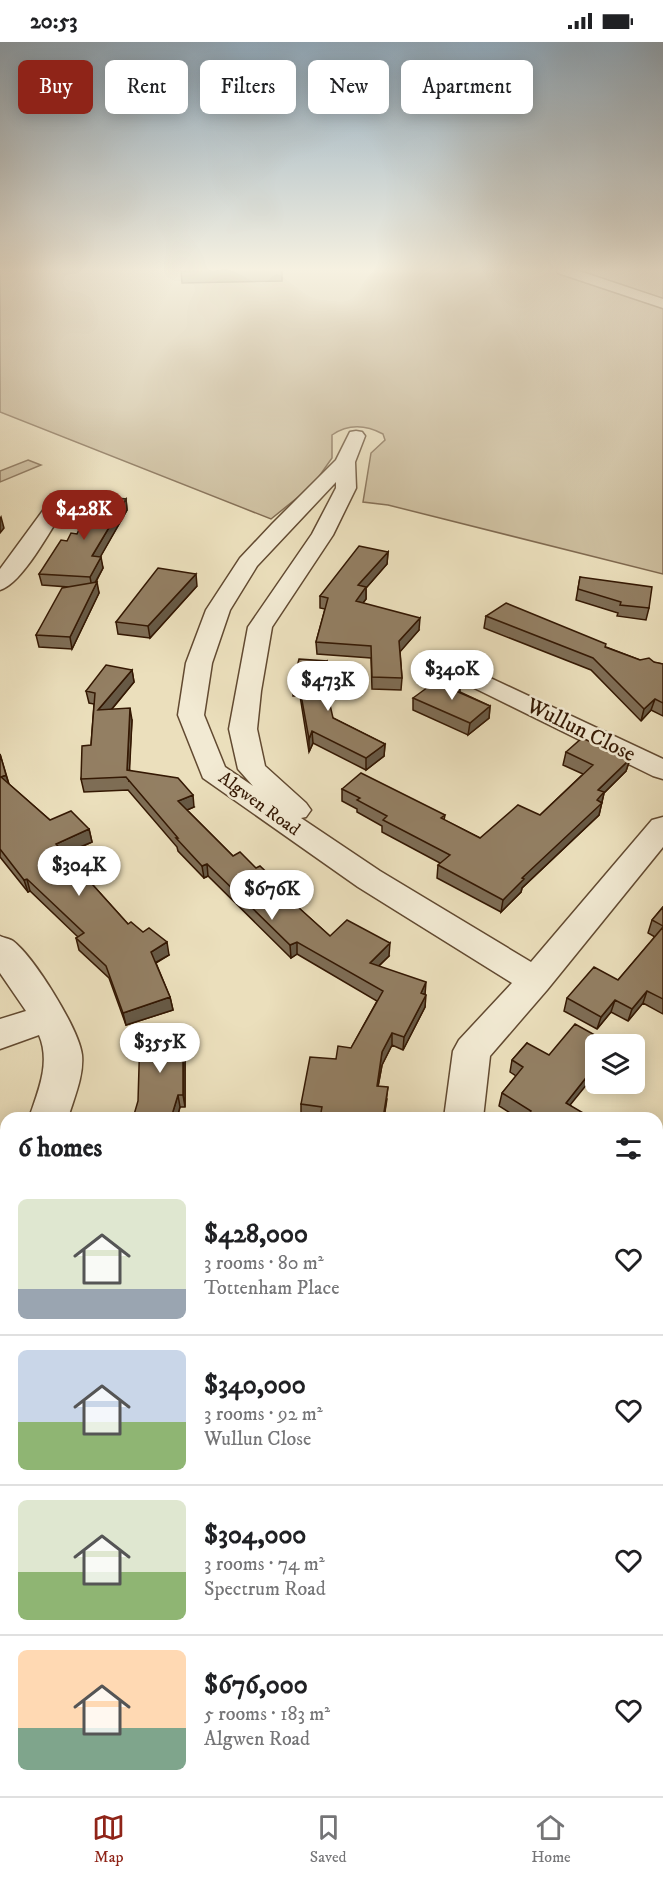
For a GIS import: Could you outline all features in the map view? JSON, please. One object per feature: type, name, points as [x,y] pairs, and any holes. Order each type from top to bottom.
[{"type":"street","name":"Algwen Road","points":[[356,436],[345,462],[279,528],[248,563],[218,610],[199,663],[191,715],[213,772],[369,879],[535,981]]},
{"type":"street","name":"Algwen Road","points":[[345,462],[346,488],[322,535],[260,627],[243,729],[252,769],[369,879]]},
{"type":"street","points":[[0,583],[22,558],[42,524],[54,509]]},
{"type":"street","name":"Wullun Close","points":[[467,675],[663,770]]},
{"type":"street","points":[[464,1112],[472,1051],[535,981],[663,827]]},
{"type":"street","points":[[0,949],[49,1018],[63,1053],[60,1078],[50,1112]]},
{"type":"street","points":[[0,1034],[49,1018]]},
{"type":"shaded area","points":[[0,352],[663,352],[663,574],[388,505],[363,502],[371,453],[385,440],[383,434],[370,429],[351,427],[332,435],[332,458],[313,485],[271,519],[0,412]]},
{"type":"shaded area","points":[[28,460],[41,465],[0,482],[0,471]]},
{"type":"building","points":[[94,496],[126,499],[92,556],[101,557],[90,577],[39,574],[61,540],[67,541],[71,533],[77,534]]},
{"type":"building","points":[[359,546],[388,552],[358,585],[366,587],[356,601],[420,618],[399,641],[402,678],[372,677],[371,646],[316,642],[328,598],[320,596]]},
{"type":"building","points":[[158,568],[196,574],[148,626],[116,622]]},
{"type":"building","points":[[580,577],[652,587],[649,608],[620,605],[621,602],[578,589]]},
{"type":"building","points":[[97,582],[70,637],[36,635],[62,588]]},
{"type":"building","points":[[506,603],[606,644],[605,647],[640,660],[649,658],[663,664],[663,703],[655,699],[644,709],[593,658],[486,616]]},
{"type":"building","points":[[299,659],[327,661],[319,697],[328,696],[333,718],[385,744],[366,758],[312,731],[309,739],[299,684],[293,683]]},
{"type":"building","points":[[106,665],[132,670],[98,710],[130,708],[127,770],[178,778],[193,795],[178,801],[233,856],[240,852],[256,868],[260,866],[281,886],[277,888],[330,936],[347,920],[390,943],[370,963],[426,982],[421,993],[426,995],[404,1037],[392,1033],[382,1052],[377,1086],[388,1087],[384,1112],[321,1112],[322,1107],[301,1104],[310,1057],[336,1059],[338,1046],[351,1048],[383,991],[297,942],[290,945],[207,864],[202,866],[126,777],[81,779],[82,746],[91,745],[95,693],[86,691]]},
{"type":"building","points":[[439,679],[460,688],[456,691],[490,706],[470,723],[413,698]]},
{"type":"building","points":[[582,738],[630,759],[598,790],[604,792],[597,800],[602,803],[522,878],[524,879],[503,900],[438,865],[450,855],[383,820],[387,816],[342,789],[361,773],[445,815],[441,818],[480,838],[518,805],[540,815],[593,765],[566,752]]},
{"type":"building","points":[[0,754],[6,775],[1,777],[50,820],[71,811],[89,829],[56,844],[128,924],[131,922],[143,932],[149,928],[167,942],[151,952],[170,997],[123,1013],[106,966],[76,938],[84,933],[27,879],[24,880],[0,849]]},
{"type":"building","points":[[663,907],[663,926],[652,920]]},
{"type":"building","points":[[663,927],[663,999],[647,991],[632,1009],[615,1000],[601,1017],[567,998],[594,967],[618,980]]},
{"type":"building","points":[[575,1024],[593,1034],[585,1034],[585,1079],[566,1103],[582,1112],[530,1112],[502,1093],[523,1067],[512,1060],[527,1043],[549,1055]]},
{"type":"building","points":[[183,1031],[183,1095],[178,1095],[173,1112],[135,1112],[138,1101],[140,1034]]}]
